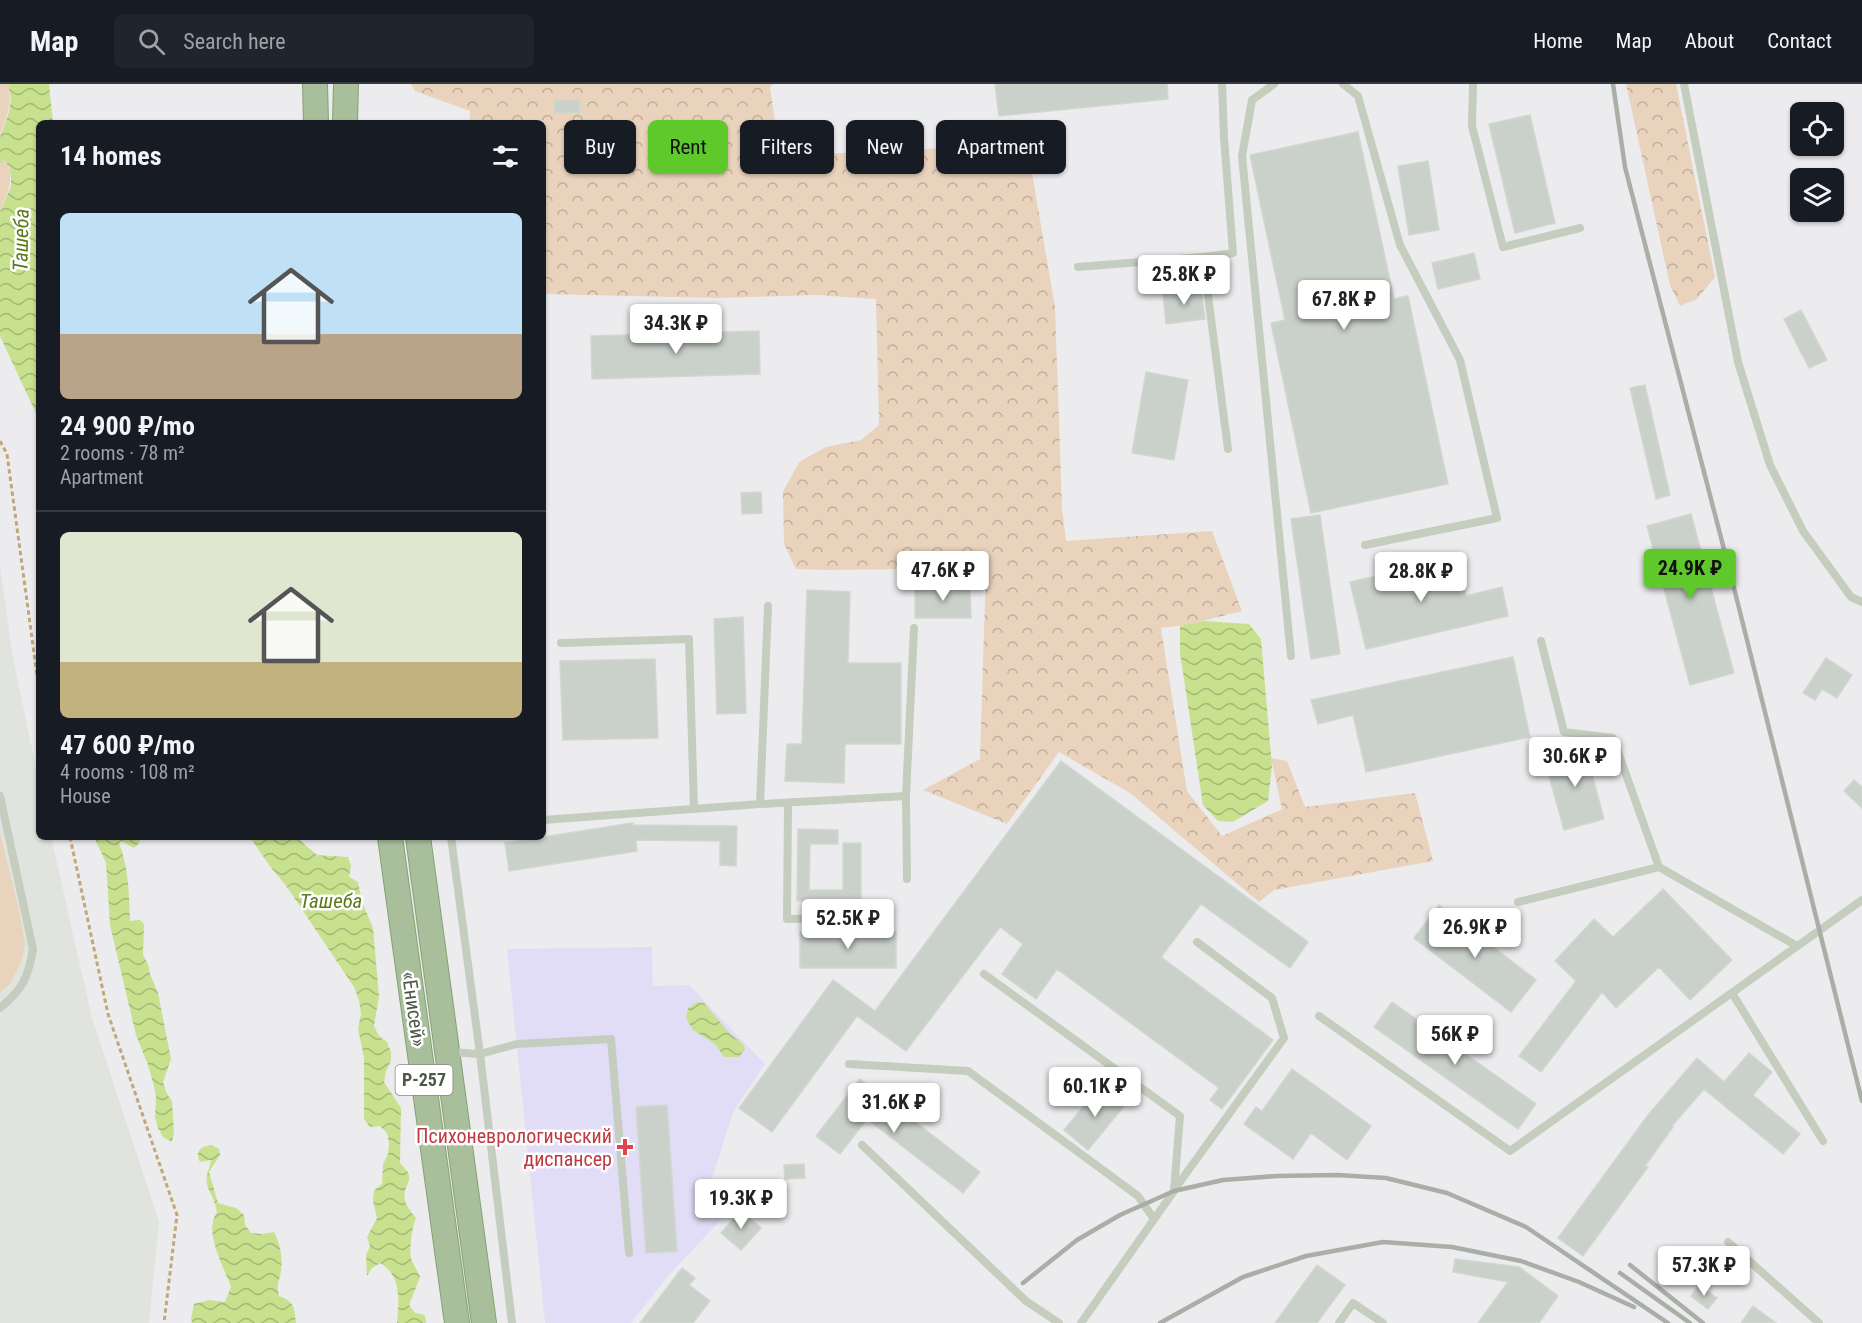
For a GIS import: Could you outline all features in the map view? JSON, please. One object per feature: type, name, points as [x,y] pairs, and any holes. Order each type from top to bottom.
[{"type":"highway","points":[[315,84],[316,120]]},
{"type":"highway","points":[[345,120],[346,84]]},
{"type":"highway","name":"«Енисей»","points":[[390,840],[457,1323]]},
{"type":"highway","name":"«Енисей»","points":[[418,840],[484,1323]]},
{"type":"lane","points":[[1078,267],[1203,257],[1233,252],[1222,84]]},
{"type":"lane","points":[[1274,84],[1252,100],[1242,156],[1291,656]]},
{"type":"lane","points":[[1343,84],[1358,96],[1400,246],[1460,360],[1497,518],[1365,545]]},
{"type":"lane","points":[[1473,84],[1472,126],[1503,247],[1580,228]]},
{"type":"lane","points":[[1684,84],[1738,362],[1770,465],[1803,531],[1851,597],[1862,602]]},
{"type":"lane","points":[[1203,257],[1228,449]]},
{"type":"lane","points":[[760,804],[768,606]]},
{"type":"lane","points":[[907,879],[906,796],[914,628]]},
{"type":"lane","points":[[561,643],[689,639],[694,809]]},
{"type":"lane","points":[[1541,641],[1564,732],[1613,738],[1659,867],[1797,946]]},
{"type":"lane","points":[[0,796],[33,949],[29,972],[16,994],[0,1008]]},
{"type":"lane","points":[[546,820],[906,796]]},
{"type":"lane","points":[[788,802],[787,918],[872,918]]},
{"type":"lane","points":[[451,840],[512,1323]]},
{"type":"lane","points":[[1518,902],[1659,867]]},
{"type":"lane","points":[[1319,1016],[1510,1151],[1862,900]]},
{"type":"lane","points":[[1081,1323],[1284,1038],[1272,998],[1197,942]]},
{"type":"lane","points":[[984,974],[1180,1116],[1174,1191]]},
{"type":"lane","points":[[1732,993],[1823,1141]]},
{"type":"lane","points":[[447,1051],[480,1054],[518,1044],[611,1039],[629,1253]]},
{"type":"lane","points":[[849,1064],[969,1071],[1138,1196],[1154,1219]]},
{"type":"lane","points":[[862,1145],[1026,1301],[1059,1323]]},
{"type":"lane","points":[[1728,1242],[1819,1323]]},
{"type":"lane","points":[[1339,1323],[1353,1303],[1383,1323]]},
{"type":"path","points":[[0,441],[7,454],[36,668]]},
{"type":"path","points":[[71,840],[108,1014],[177,1215],[164,1323]]},
{"type":"shaded area","points":[[0,566],[12,653],[36,769],[36,840],[52,840],[92,1018],[159,1222],[149,1323],[0,1323]]},
{"type":"shaded area","name":"Психоневрологический диспансер","points":[[652,947],[653,986],[689,985],[765,1064],[733,1112],[711,1182],[735,1205],[668,1276],[631,1323],[545,1323],[507,949]]},
{"type":"green space","points":[[0,84],[8,84],[10,100],[0,137]]},
{"type":"green space","points":[[411,84],[773,84],[770,87],[775,120],[740,120],[740,174],[834,174],[834,153],[846,153],[846,174],[924,174],[924,149],[936,148],[936,174],[1032,174],[1055,307],[1062,507],[1066,541],[1212,531],[1242,611],[1186,625],[1161,628],[1187,791],[1222,836],[1282,809],[1271,758],[1287,761],[1305,807],[1415,793],[1433,861],[1274,890],[1259,902],[1130,793],[1059,752],[1007,824],[923,790],[980,759],[986,568],[796,569],[784,544],[783,492],[799,462],[826,447],[861,440],[879,425],[876,299],[816,295],[717,298],[546,294],[546,120],[470,120],[470,111],[415,91]]},
{"type":"green space","points":[[1626,84],[1676,84],[1715,277],[1697,299],[1680,306],[1670,285]]},
{"type":"green space","points":[[4,158],[10,172],[10,185],[0,212],[0,164]]},
{"type":"green space","points":[[0,833],[25,943],[21,963],[9,985],[0,992]]},
{"type":"water","name":"Ташеба","points":[[8,84],[49,84],[53,120],[36,120],[36,414],[0,336],[0,212],[11,186],[11,176],[4,159],[0,164],[0,137],[11,99]]},
{"type":"water","points":[[1203,621],[1249,624],[1261,639],[1272,766],[1268,801],[1233,822],[1218,821],[1203,805],[1180,653],[1180,626]]},
{"type":"water","points":[[95,840],[140,840],[134,848],[121,841],[119,843],[127,872],[130,921],[140,920],[144,924],[143,955],[158,993],[171,1059],[163,1082],[172,1101],[174,1132],[172,1142],[163,1137],[155,1117],[154,1086],[136,1035],[110,925],[106,863]]},
{"type":"water","name":"Ташеба","points":[[252,840],[300,840],[317,855],[348,857],[351,866],[349,877],[358,882],[362,902],[373,928],[379,996],[374,1026],[379,1036],[387,1042],[391,1052],[391,1061],[384,1082],[401,1108],[400,1163],[409,1174],[404,1194],[408,1207],[416,1218],[410,1254],[420,1277],[409,1305],[415,1313],[425,1315],[426,1323],[397,1323],[398,1290],[387,1268],[380,1263],[372,1268],[367,1276],[366,1255],[370,1246],[367,1237],[377,1218],[373,1201],[374,1190],[382,1184],[383,1164],[388,1154],[389,1143],[387,1133],[380,1126],[370,1127],[364,1119],[364,1057],[358,1029],[361,1014],[359,1000],[354,987],[287,887]]},
{"type":"water","points":[[697,1002],[704,1003],[730,1034],[743,1044],[745,1049],[739,1057],[724,1057],[715,1044],[693,1030],[686,1018],[688,1008]]},
{"type":"water","points":[[212,1145],[219,1149],[220,1155],[209,1172],[218,1203],[236,1208],[244,1215],[245,1225],[251,1233],[274,1232],[281,1256],[279,1296],[288,1300],[293,1306],[296,1323],[192,1323],[194,1304],[209,1300],[225,1302],[231,1287],[213,1239],[213,1220],[217,1212],[207,1181],[211,1160],[200,1162],[198,1158],[200,1149]]},
{"type":"building","points":[[995,84],[1167,84],[1168,99],[999,116]]},
{"type":"building","points":[[554,100],[580,100],[580,113],[554,113]]},
{"type":"building","points":[[1530,115],[1555,223],[1515,233],[1489,124]]},
{"type":"building","points":[[1358,132],[1394,299],[1408,296],[1448,484],[1311,513],[1271,323],[1285,320],[1250,155]]},
{"type":"building","points":[[1428,161],[1439,230],[1409,235],[1398,166]]},
{"type":"building","points":[[1474,253],[1480,279],[1438,289],[1432,263]]},
{"type":"building","points":[[1201,288],[1205,319],[1166,324],[1163,293]]},
{"type":"building","points":[[1801,310],[1827,360],[1809,368],[1784,319]]},
{"type":"building","points":[[759,331],[760,374],[592,379],[591,336]]},
{"type":"building","points":[[1146,372],[1188,380],[1174,460],[1132,453]]},
{"type":"building","points":[[1645,385],[1670,495],[1656,499],[1630,388]]},
{"type":"building","points":[[761,492],[762,513],[742,514],[741,493]]},
{"type":"building","points":[[1691,514],[1734,673],[1690,685],[1647,526]]},
{"type":"building","points":[[1320,515],[1340,654],[1311,659],[1291,519]]},
{"type":"building","points":[[1457,557],[1466,596],[1502,587],[1508,616],[1366,649],[1350,582]]},
{"type":"building","points":[[970,586],[971,618],[915,618],[915,587]]},
{"type":"building","points":[[807,590],[850,592],[848,663],[901,663],[901,744],[845,744],[844,783],[785,781],[787,744],[802,744]]},
{"type":"building","points":[[743,617],[746,713],[717,714],[714,619]]},
{"type":"building","points":[[1513,657],[1530,737],[1366,772],[1353,715],[1318,724],[1311,700]]},
{"type":"building","points":[[1826,658],[1852,675],[1837,698],[1822,689],[1815,700],[1803,693]]},
{"type":"building","points":[[655,659],[658,738],[563,740],[560,661]]},
{"type":"building","points":[[1593,748],[1598,765],[1590,767],[1604,819],[1564,830],[1545,761]]},
{"type":"building","points":[[1061,761],[1308,942],[1290,968],[1201,904],[1161,957],[1273,1040],[1222,1109],[1210,1100],[1219,1088],[1057,969],[1036,999],[1002,974],[1023,944],[1000,927],[906,1051],[857,1016],[772,1132],[739,1108],[833,980],[875,1011]]},
{"type":"building","points":[[1854,780],[1862,787],[1862,808],[1844,791]]},
{"type":"building","points":[[633,823],[633,825],[737,826],[736,866],[720,865],[720,841],[636,840],[637,851],[509,871],[505,843],[546,840],[546,837]]},
{"type":"building","points":[[798,829],[838,830],[838,844],[810,844],[809,890],[843,890],[843,843],[861,843],[861,901],[797,901]]},
{"type":"building","points":[[1663,889],[1732,960],[1690,1000],[1659,967],[1616,1008],[1602,992],[1541,1072],[1519,1056],[1576,981],[1555,961],[1594,919],[1613,937]]},
{"type":"building","points":[[1439,905],[1536,980],[1511,1012],[1414,938]]},
{"type":"building","points":[[800,932],[896,932],[896,968],[800,968]]},
{"type":"building","points":[[1392,1002],[1536,1104],[1518,1129],[1374,1027]]},
{"type":"building","points":[[1749,1053],[1772,1072],[1753,1095],[1800,1134],[1783,1154],[1704,1089],[1672,1126],[1645,1166],[1648,1167],[1583,1256],[1558,1238],[1648,1115],[1697,1058],[1724,1082]]},
{"type":"building","points":[[1292,1069],[1371,1126],[1347,1160],[1311,1133],[1293,1159],[1244,1124],[1256,1107],[1262,1111]]},
{"type":"building","points":[[860,1079],[980,1172],[963,1193],[867,1119],[840,1154],[816,1136]]},
{"type":"building","points":[[1101,1085],[1125,1105],[1088,1150],[1064,1130]]},
{"type":"building","name":"Психоневрологический диспансер","points":[[667,1105],[677,1251],[646,1253],[636,1107]]},
{"type":"building","points":[[804,1164],[805,1178],[785,1179],[784,1165]]},
{"type":"building","points":[[741,1210],[761,1228],[741,1250],[721,1233]]},
{"type":"building","points":[[1455,1259],[1519,1267],[1558,1296],[1539,1323],[1478,1323],[1508,1282],[1453,1272]]},
{"type":"building","points":[[1317,1265],[1345,1285],[1317,1323],[1275,1323]]},
{"type":"building","points":[[682,1268],[695,1278],[689,1285],[710,1301],[693,1323],[640,1323]]},
{"type":"building","points":[[1699,1285],[1717,1298],[1708,1309],[1691,1296]]},
{"type":"building","points":[[1753,1306],[1776,1323],[1741,1323]]},
{"type":"railway","points":[[1613,84],[1625,167],[1733,584],[1862,1101]]},
{"type":"railway","points":[[1023,1283],[1077,1240],[1120,1215],[1174,1191],[1223,1180],[1277,1176],[1337,1175],[1386,1178],[1447,1193],[1526,1227],[1668,1323]]},
{"type":"railway","points":[[1160,1323],[1243,1277],[1306,1256],[1383,1242],[1452,1247],[1521,1261],[1579,1282],[1634,1307]]},
{"type":"railway","points":[[1630,1265],[1703,1323]]},
{"type":"railway","points":[[1620,1273],[1690,1323]]},
{"type":"place","name":"Психоневрологический диспансер","points":[[625,1147]]}]
